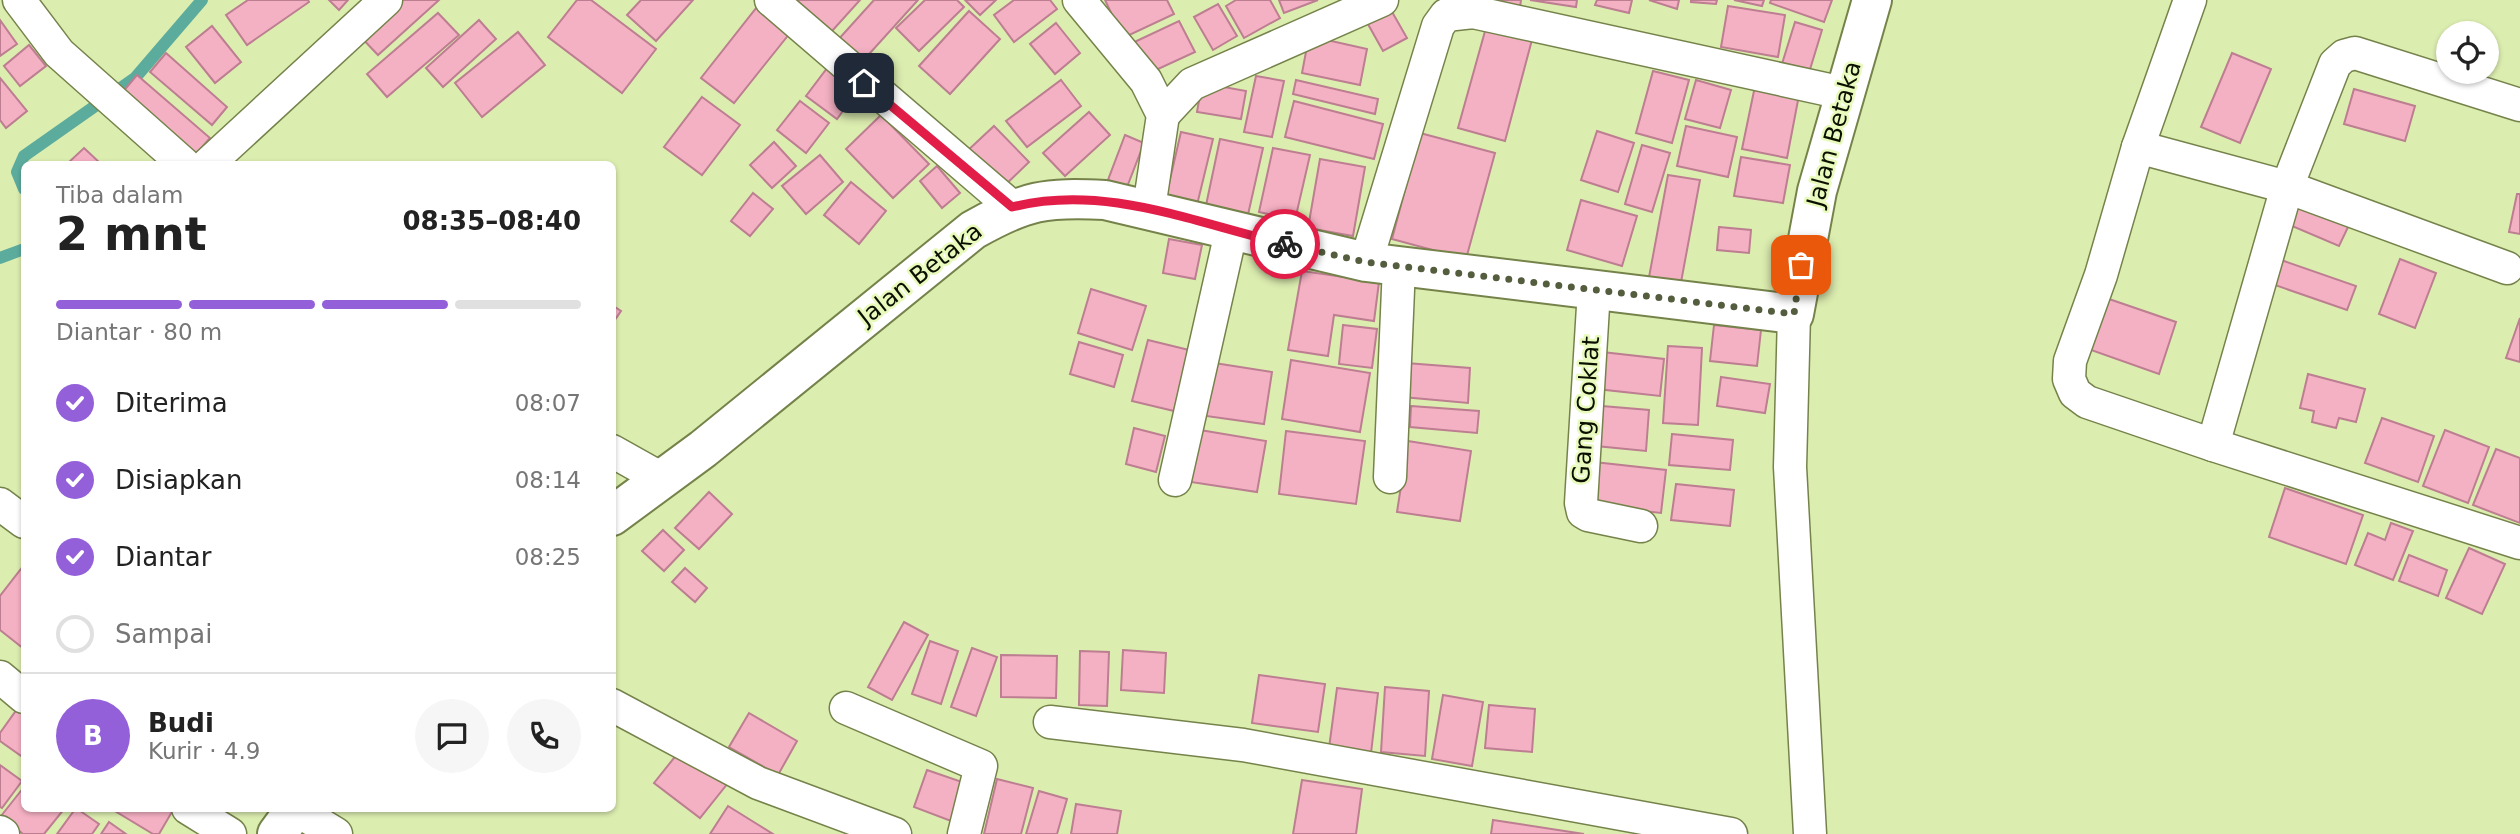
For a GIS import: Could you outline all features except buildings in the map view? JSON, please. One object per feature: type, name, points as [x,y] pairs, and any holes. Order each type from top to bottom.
[{"type":"street","points":[[19,0],[59,53],[181,161]]},
{"type":"street","points":[[211,161],[386,0]]},
{"type":"street","points":[[771,0],[1012,207]]},
{"type":"street","points":[[1079,0],[1146,81],[1163,115]]},
{"type":"street","points":[[1149,208],[1163,115],[1192,84],[1382,0]]},
{"type":"street","name":"Jalan Betaka","points":[[616,513],[973,230],[1012,207],[1067,198],[1105,200],[1149,208],[1231,232],[1382,264],[1794,314],[1816,191],[1872,0]]},
{"type":"street","points":[[2189,0],[2138,147],[2101,275],[2070,361],[2069,379],[2075,393],[2087,402],[2213,445],[2520,542]]},
{"type":"street","points":[[1390,477],[1382,264],[1438,26],[1446,15],[1473,12],[1843,93]]},
{"type":"street","points":[[2213,445],[2287,187],[2335,64],[2344,56],[2355,53],[2520,106]]},
{"type":"street","points":[[2138,147],[2287,187],[2507,268]]},
{"type":"street","points":[[1175,480],[1231,232]]},
{"type":"street","name":"Gang Coklat","points":[[1594,290],[1581,503],[1583,512],[1588,515],[1642,526]]},
{"type":"street","points":[[1794,314],[1790,467],[1810,834]]},
{"type":"street","points":[[616,453],[662,479]]},
{"type":"street","points":[[0,504],[21,520]]},
{"type":"street","points":[[0,677],[21,694]]},
{"type":"street","points":[[616,707],[758,782],[895,834]]},
{"type":"street","points":[[846,708],[981,766],[964,834]]},
{"type":"street","points":[[1050,722],[1243,745],[1731,834]]},
{"type":"street","points":[[194,812],[230,834]]},
{"type":"street","points":[[290,817],[336,834]]},
{"type":"waterway","points":[[22,161],[24,156],[135,78],[202,0]]},
{"type":"waterway","points":[[21,163],[17,172],[21,182]]},
{"type":"waterway","points":[[0,258],[21,250]]},
{"type":"way so far","points":[[1285,244],[1366,262],[1794,314],[1801,265]]},
{"type":"route","points":[[864,83],[1012,207],[1034,201],[1067,198],[1105,200],[1149,208],[1231,232],[1285,244]]}]
